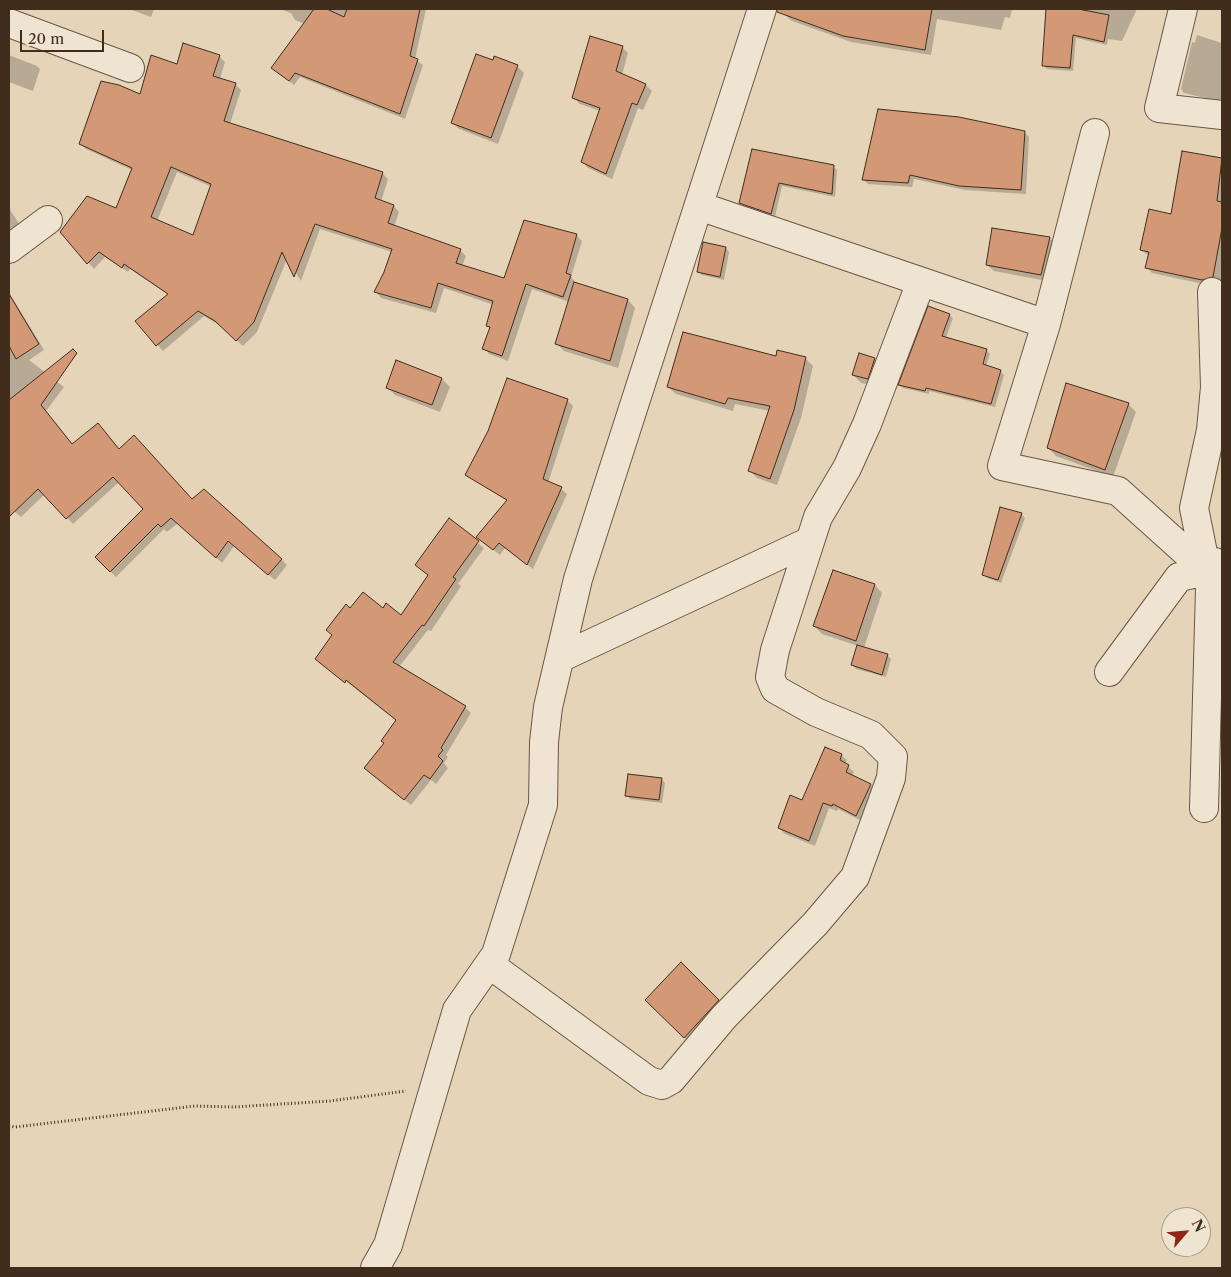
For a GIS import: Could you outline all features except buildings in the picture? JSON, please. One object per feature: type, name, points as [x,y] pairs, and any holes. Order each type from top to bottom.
[{"type":"street","points":[[375,1268],[388,1245],[457,1010],[496,954],[543,805],[546,724],[578,579],[762,9]]},
{"type":"street","points":[[1183,9],[1159,108],[1222,115]]},
{"type":"street","points":[[9,23],[130,68]]},
{"type":"street","points":[[1096,134],[1046,324],[1002,466],[1118,491],[1215,562]]},
{"type":"street","points":[[699,206],[1046,324]]},
{"type":"street","points":[[9,249],[48,220]]},
{"type":"street","points":[[488,964],[649,1081],[662,1085],[671,1080],[724,1017],[815,924],[854,877],[891,778],[893,757],[871,735],[816,712],[775,689],[770,677],[775,650],[818,517],[847,468],[867,424],[922,282]]},
{"type":"street","points":[[1204,808],[1210,588],[1215,562],[1194,508],[1211,430],[1215,387],[1209,291]]},
{"type":"street","points":[[560,658],[810,540]]},
{"type":"street","points":[[1109,672],[1179,576],[1215,562]]},
{"type":"path","points":[[9,1126],[24,1126],[195,1106],[234,1107],[330,1101],[397,1091],[434,1091]]}]
